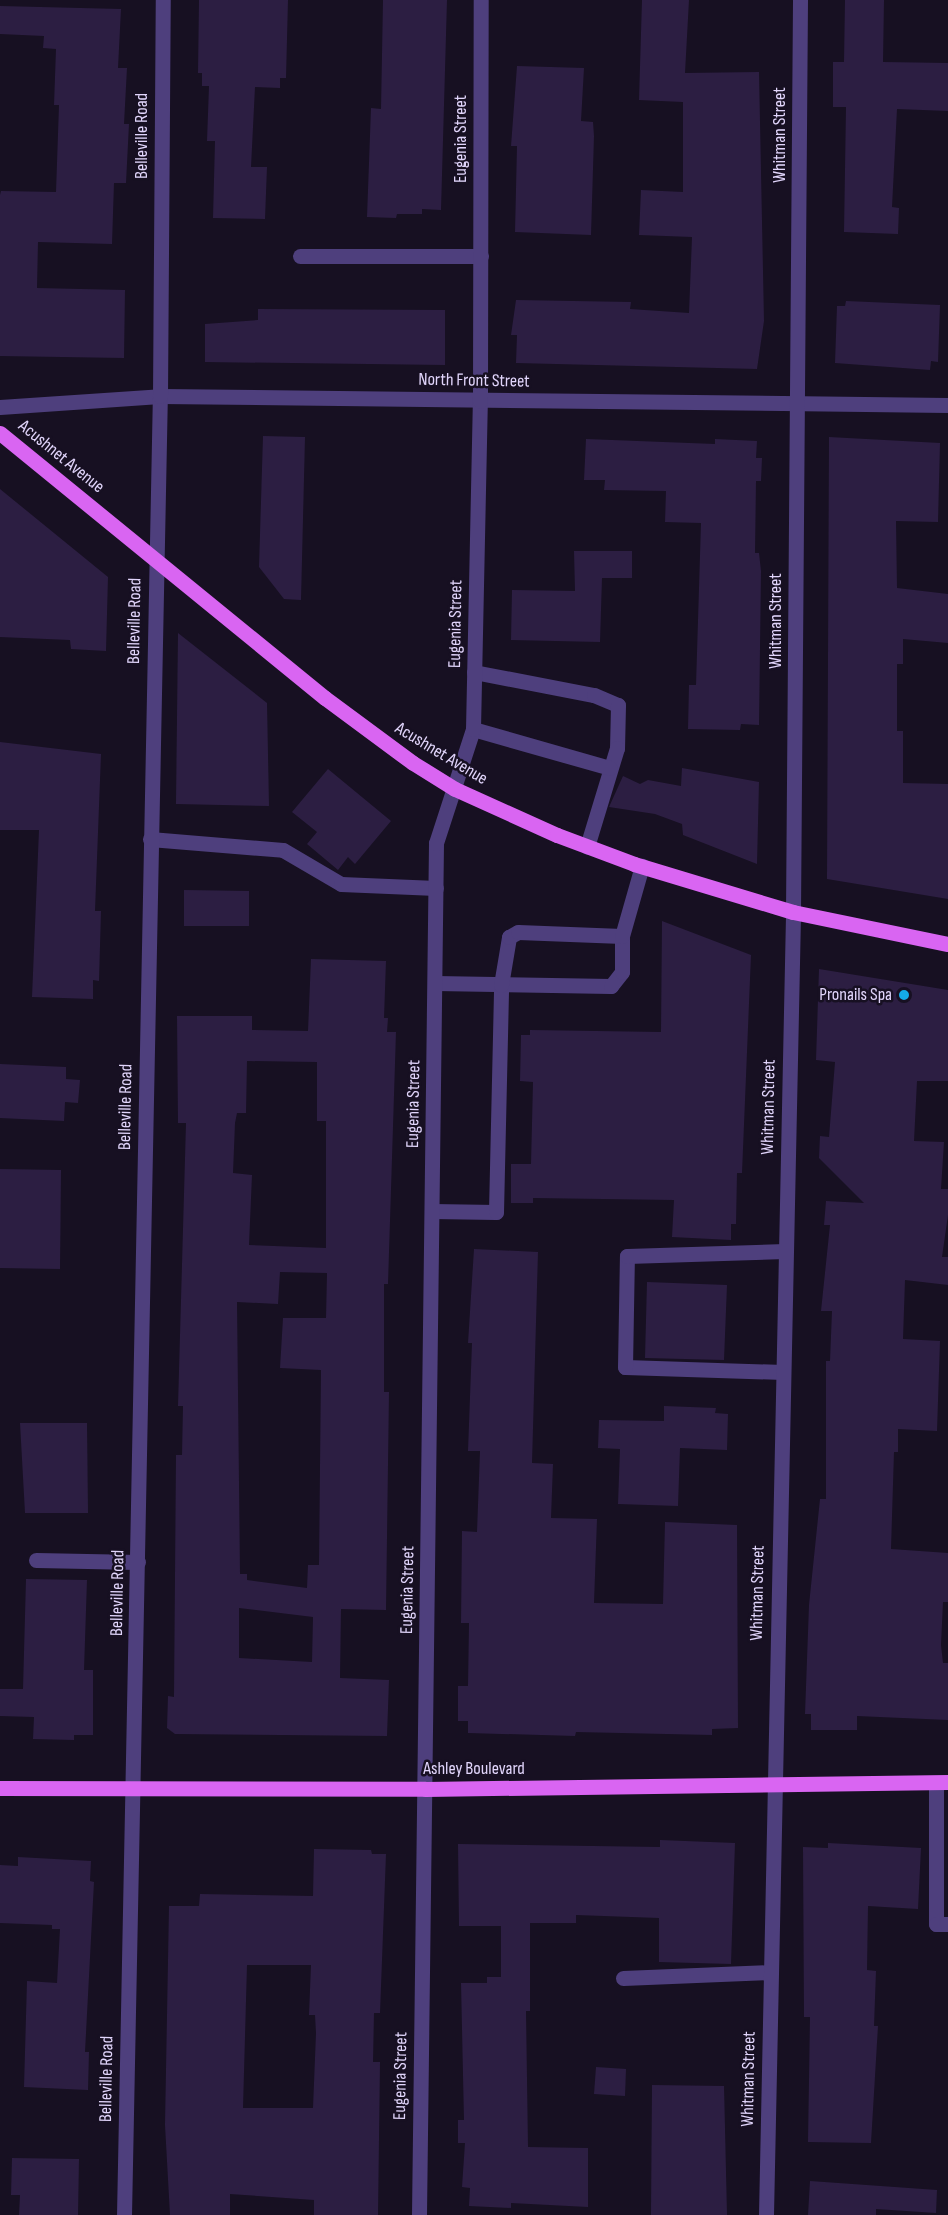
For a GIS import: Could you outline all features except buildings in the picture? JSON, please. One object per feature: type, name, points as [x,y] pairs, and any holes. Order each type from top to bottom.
[{"type":"main road","name":"Acushnet Avenue","points":[[0,433],[351,718],[413,764],[455,789],[587,847],[642,866],[793,912],[948,944]]},
{"type":"main road","name":"Ashley Boulevard","points":[[0,1788],[134,1786],[425,1789],[942,1782]]},
{"type":"street","name":"Belleville Road","points":[[124,2215],[160,396],[163,0]]},
{"type":"street","name":"Eugenia Street","points":[[419,2215],[436,843],[455,789],[472,729],[480,401],[481,0]]},
{"type":"street","name":"Whitman Street","points":[[766,2215],[773,1786],[793,912],[800,0]]},
{"type":"street","points":[[300,256],[481,256]]},
{"type":"street","name":"North Front Street","points":[[0,407],[160,396],[948,405]]},
{"type":"street","points":[[474,672],[594,695],[618,705],[617,748],[587,847]]},
{"type":"street","points":[[472,729],[610,768]]},
{"type":"street","points":[[150,839],[283,850],[340,884],[436,888]]},
{"type":"street","points":[[435,983],[612,986],[621,972],[622,936],[642,866]]},
{"type":"street","points":[[432,1211],[496,1212],[501,985],[504,952],[512,933],[622,936]]},
{"type":"street","points":[[783,1372],[625,1367],[627,1256],[785,1251]]},
{"type":"street","points":[[36,1560],[138,1562]]},
{"type":"street","points":[[942,1782],[936,1924],[948,1924]]},
{"type":"street","points":[[623,1978],[770,1972]]},
{"type":"place","name":"Pronails Spa","points":[[904,995]]}]
